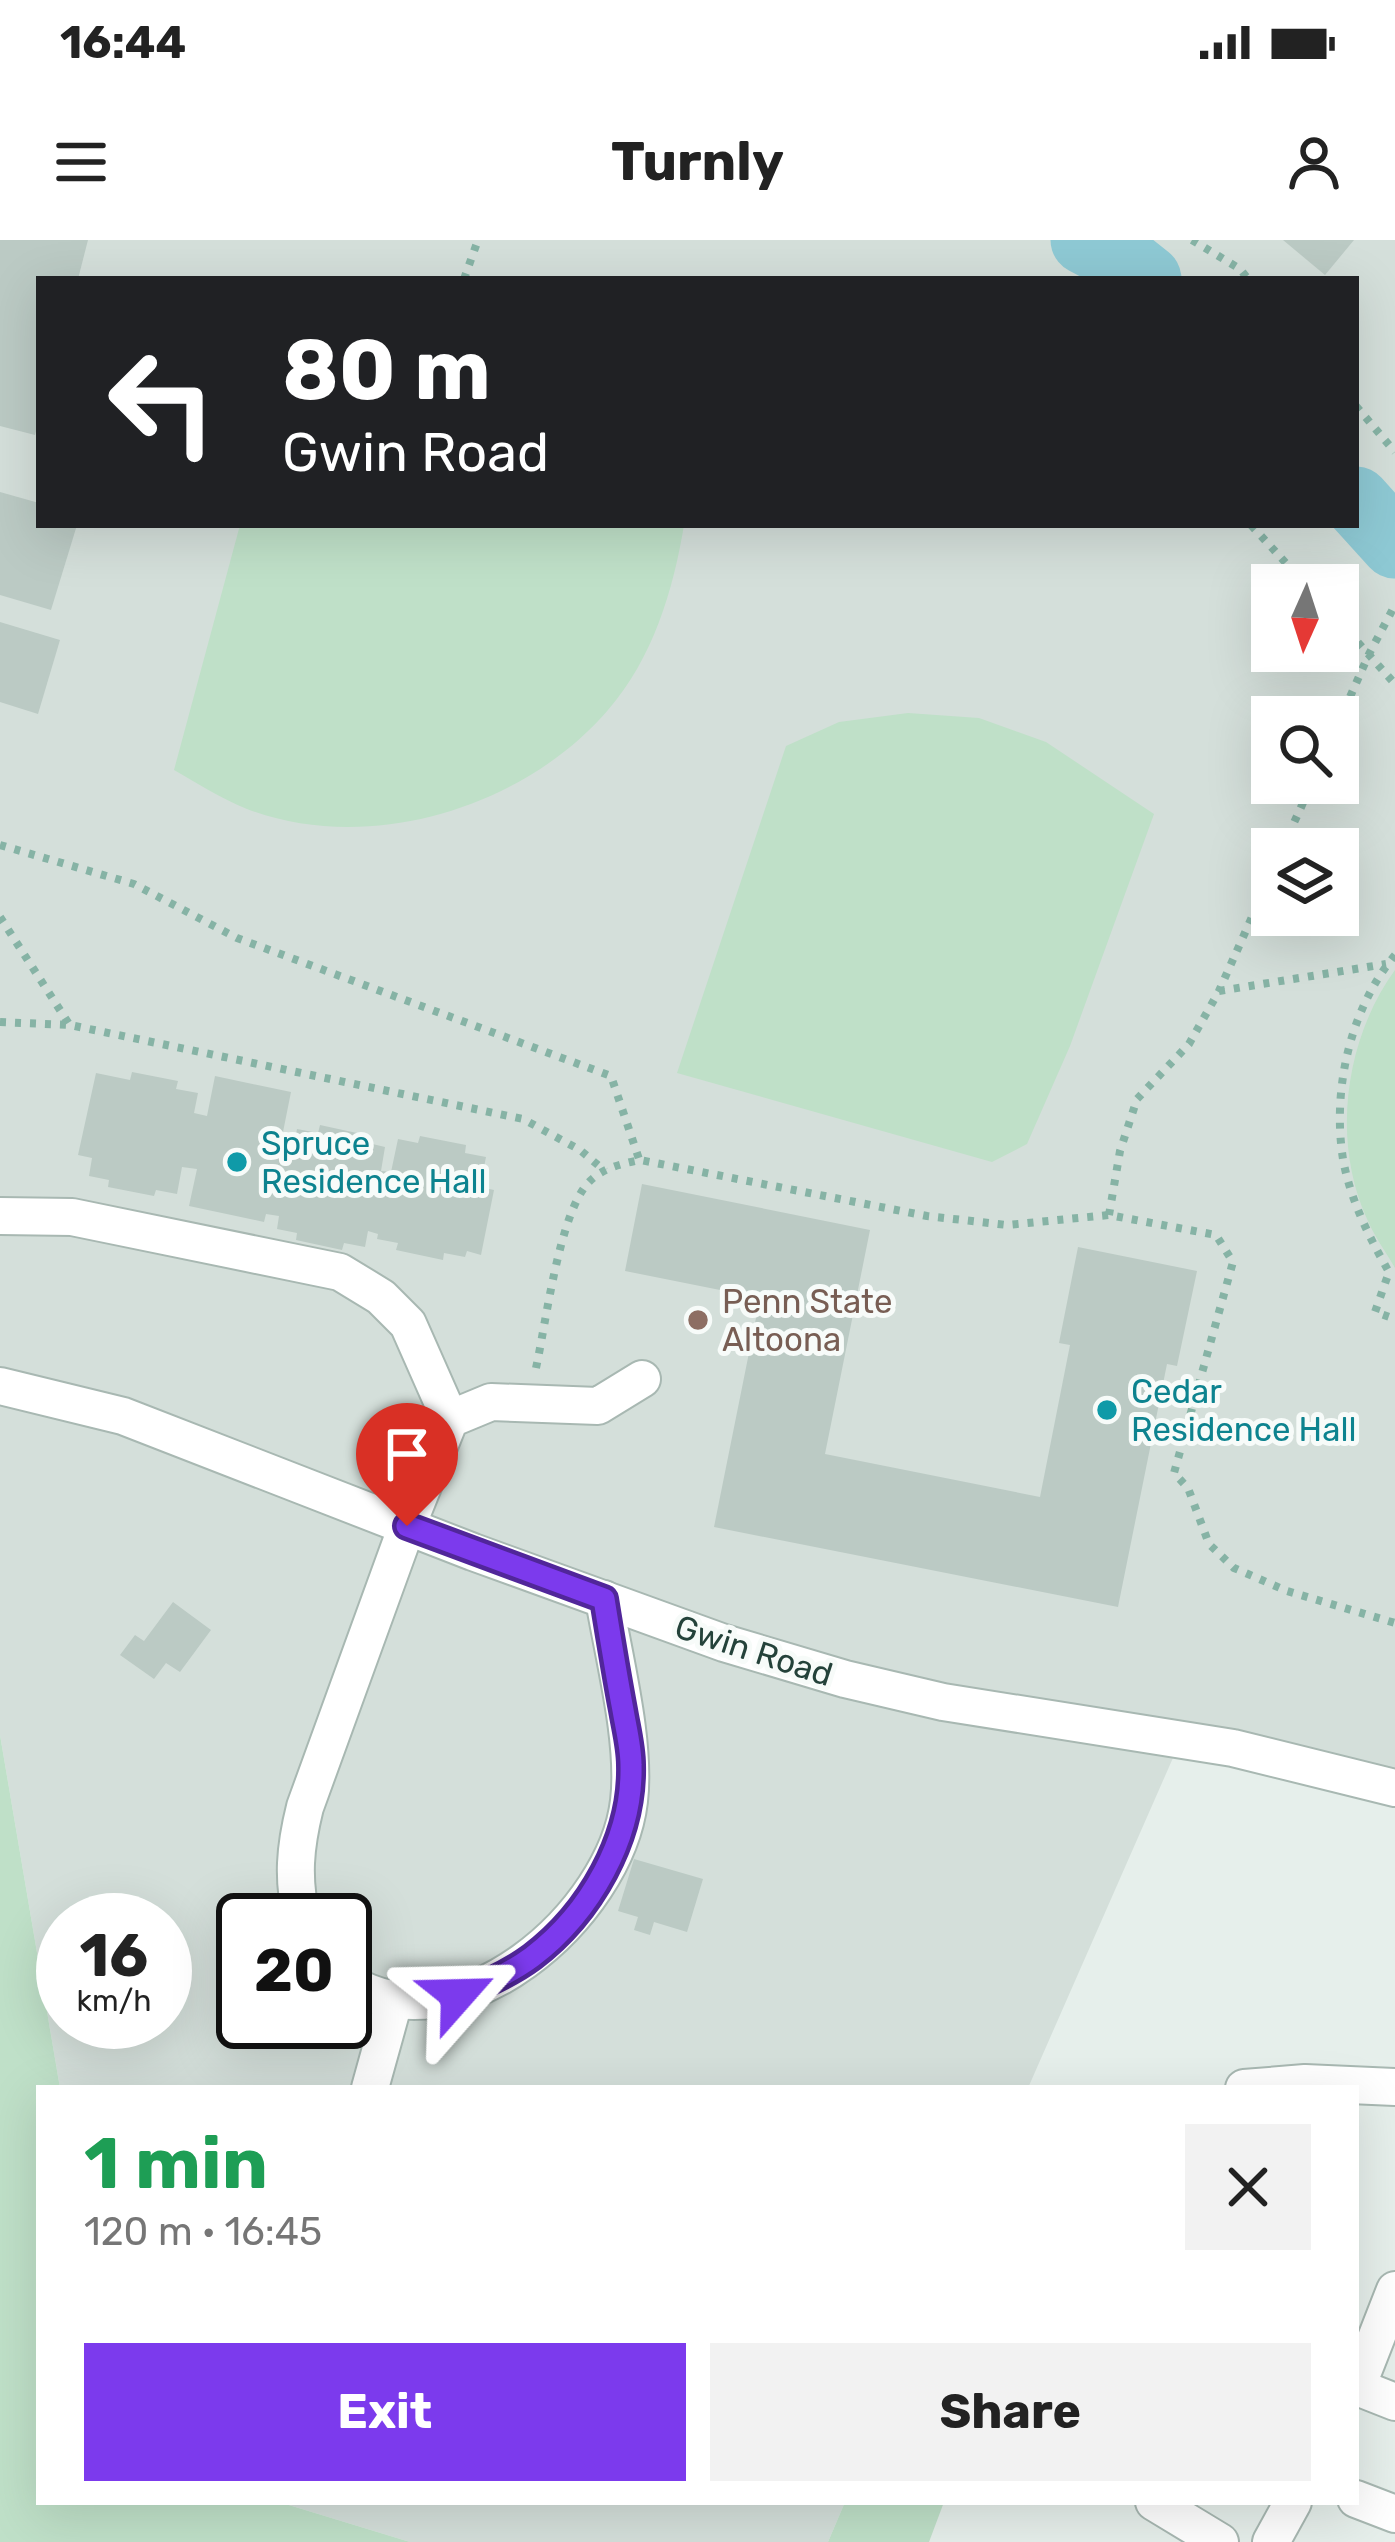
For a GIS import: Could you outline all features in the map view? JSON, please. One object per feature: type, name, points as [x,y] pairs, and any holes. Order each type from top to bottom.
[{"type":"street","points":[[0,1216],[72,1217],[340,1272],[381,1297],[408,1324],[450,1419]]},
{"type":"street","points":[[297,1893],[295,1851],[304,1807],[450,1419],[491,1402],[598,1406],[641,1379]]},
{"type":"street","name":"Gwin Road","points":[[0,1386],[123,1416],[724,1643],[884,1688],[1059,1722],[1234,1748],[1395,1788]]},
{"type":"street","points":[[372,1992],[424,2002],[494,1981],[534,1956],[575,1914],[600,1878],[629,1805],[632,1762],[604,1599]]},
{"type":"street","points":[[371,2085],[394,1998]]},
{"type":"street","points":[[1281,2085],[1350,2085]]},
{"type":"street","points":[[1359,2085],[1395,2087]]},
{"type":"street","points":[[1359,2383],[1395,2290]]},
{"type":"street","points":[[1359,2389],[1395,2402]]},
{"type":"street","points":[[1359,2500],[1395,2514]]},
{"type":"street","points":[[1159,2505],[1220,2542]]},
{"type":"street","points":[[1270,2542],[1291,2505]]},
{"type":"path","points":[[465,276],[478,240]]},
{"type":"path","points":[[1192,240],[1246,276]]},
{"type":"path","points":[[1359,410],[1395,452]]},
{"type":"path","points":[[1254,528],[1287,564]]},
{"type":"path","points":[[1350,696],[1395,605]]},
{"type":"path","points":[[1359,643],[1395,684]]},
{"type":"path","points":[[0,844],[134,884],[237,938],[611,1076],[640,1160]]},
{"type":"path","points":[[0,916],[70,1025]]},
{"type":"path","points":[[1108,1215],[1120,1150],[1137,1099],[1189,1044],[1251,919]]},
{"type":"path","points":[[1395,955],[1355,1026],[1344,1066],[1340,1108],[1343,1159],[1354,1202],[1389,1272],[1376,1312],[1395,1319]]},
{"type":"path","points":[[1219,991],[1388,964]]},
{"type":"path","points":[[0,1022],[70,1025],[523,1119],[580,1150],[604,1171]]},
{"type":"path","points":[[529,1402],[567,1219],[588,1183],[612,1166],[640,1160],[927,1216],[1006,1225],[1108,1215],[1216,1234],[1233,1262],[1174,1473],[1188,1488],[1209,1544],[1234,1568],[1287,1592],[1395,1623]]},
{"type":"shaded area","name":"Penn State Altoona","points":[[0,240],[1395,240],[1395,1775],[1187,1726],[1029,2085],[59,2085],[53,2049],[192,2049],[192,1893],[36,1893],[36,1947],[0,1735]]},
{"type":"shaded area","points":[[289,2505],[844,2505],[828,2542],[410,2542]]},
{"type":"green space","points":[[239,528],[683,528],[667,599],[649,646],[624,690],[574,744],[534,773],[489,796],[442,814],[343,827],[294,822],[247,809],[174,770]]},
{"type":"green space","points":[[908,713],[979,718],[1046,742],[1154,814],[1070,1046],[1027,1144],[992,1162],[677,1073],[786,746],[839,722]]},
{"type":"green space","points":[[1395,970],[1395,1268],[1370,1225],[1356,1188],[1347,1124],[1349,1091],[1364,1027]]},
{"type":"green space","points":[[0,1735],[36,1947],[36,2049],[53,2049],[59,2085],[36,2085],[36,2505],[289,2505],[410,2542],[0,2542]]},
{"type":"green space","points":[[844,2505],[943,2505],[929,2542],[828,2542]]},
{"type":"building","points":[[0,240],[88,240],[79,276],[36,276],[35,435],[0,426]]},
{"type":"building","points":[[1283,240],[1354,240],[1325,275]]},
{"type":"building","points":[[0,492],[36,502],[36,528],[76,528],[51,610],[0,595]]},
{"type":"building","points":[[0,622],[60,640],[38,714],[0,702]]},
{"type":"building","name":"Spruce Residence Hall","points":[[132,1072],[178,1081],[176,1089],[198,1093],[194,1113],[207,1116],[215,1076],[291,1092],[280,1147],[293,1150],[297,1129],[318,1133],[320,1125],[366,1135],[364,1142],[385,1147],[381,1171],[391,1172],[398,1139],[418,1143],[420,1136],[466,1145],[465,1153],[486,1157],[480,1187],[494,1190],[481,1255],[444,1253],[443,1260],[396,1250],[398,1243],[377,1239],[378,1234],[368,1231],[365,1247],[344,1243],[342,1250],[296,1240],[297,1233],[277,1229],[279,1216],[266,1214],[264,1222],[189,1206],[197,1169],[182,1167],[177,1194],[156,1190],[154,1196],[108,1187],[109,1180],[89,1176],[92,1158],[78,1155],[96,1073],[130,1080]]},
{"type":"building","name":"Cedar Residence Hall","points":[[642,1184],[870,1230],[825,1454],[1040,1497],[1070,1345],[1059,1343],[1078,1247],[1197,1271],[1177,1366],[1167,1364],[1118,1607],[714,1527],[760,1298],[625,1271]]},
{"type":"building","points":[[173,1602],[211,1630],[180,1672],[166,1663],[154,1679],[120,1655],[135,1635],[144,1641]]},
{"type":"building","points":[[634,1859],[703,1879],[687,1932],[654,1922],[650,1935],[634,1930],[638,1917],[618,1911]]},
{"type":"waterway","points":[[1085,240],[1143,276]]},
{"type":"waterway","points":[[1359,504],[1395,544]]},
{"type":"place","name":"Spruce Residence Hall","points":[[237,1162]]},
{"type":"place","name":"Penn State Altoona","points":[[698,1320]]},
{"type":"place","name":"Cedar Residence Hall","points":[[1107,1410]]},
{"type":"route","points":[[407,1526],[604,1599],[632,1762],[629,1805],[618,1842],[575,1914],[534,1956],[494,1981],[458,1995]]}]
